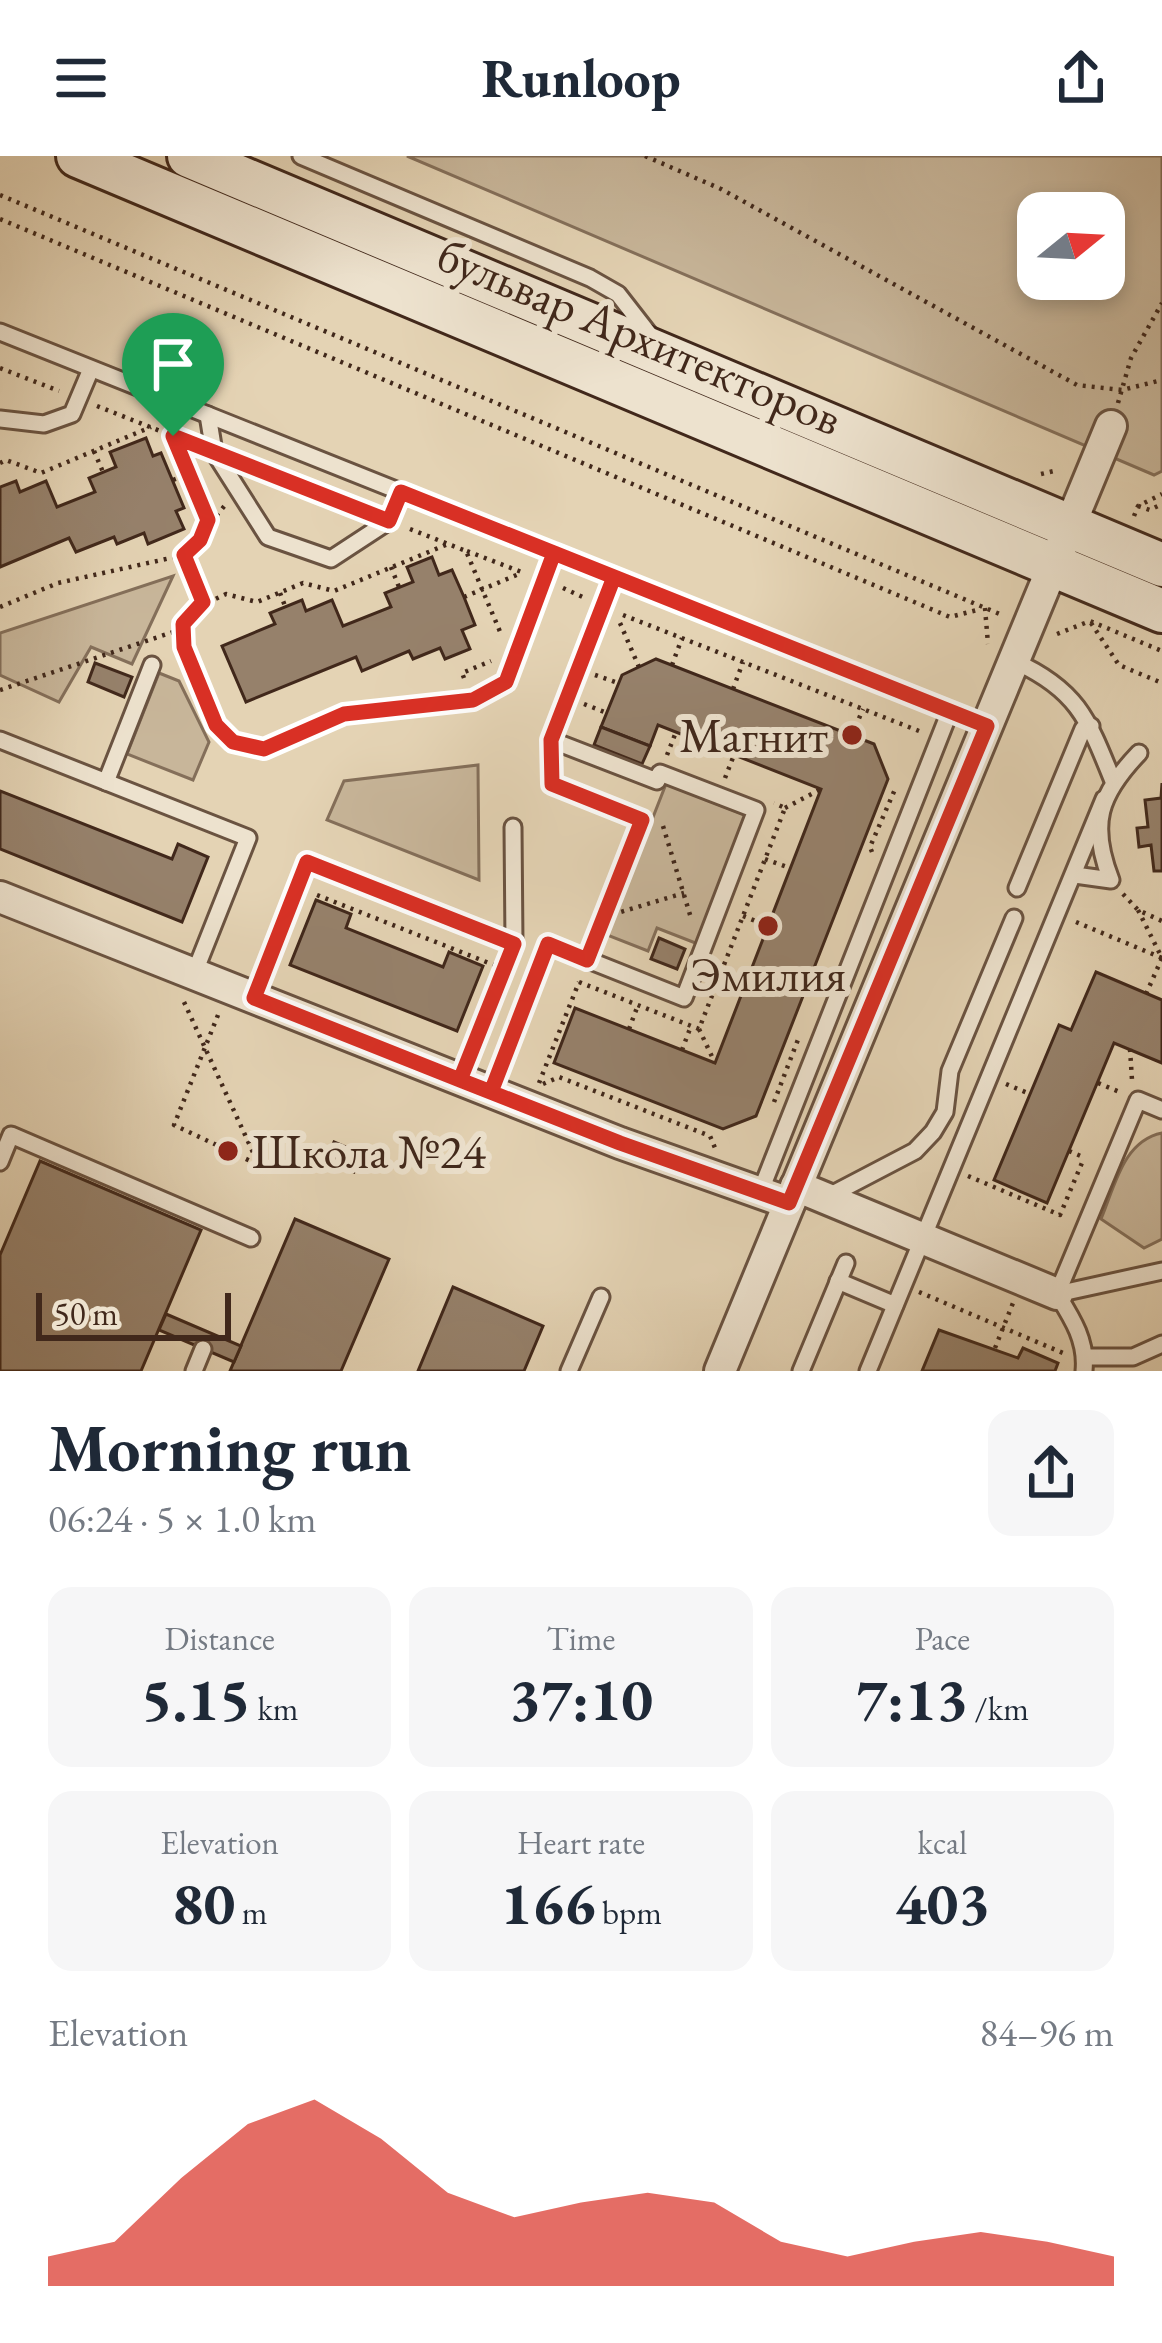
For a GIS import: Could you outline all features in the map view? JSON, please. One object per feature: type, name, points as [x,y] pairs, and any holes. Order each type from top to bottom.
[{"type":"main road","name":"бульвар Архитекторов","points":[[78,156],[1062,546],[1162,565]]},
{"type":"main road","name":"бульвар Архитекторов","points":[[189,156],[665,357],[1062,546],[1162,611]]},
{"type":"street","points":[[720,1371],[987,726],[1000,660],[1062,546],[1111,426]]},
{"type":"street","points":[[0,897],[620,1143],[793,1195],[1057,1294]]},
{"type":"lane","points":[[301,156],[590,278],[618,294],[665,357]]},
{"type":"lane","points":[[0,332],[987,726]]},
{"type":"lane","points":[[0,418],[44,424],[72,414],[92,369]]},
{"type":"lane","points":[[208,416],[214,452],[268,538],[332,560],[389,521],[401,492]]},
{"type":"lane","points":[[264,749],[344,714],[473,700],[506,682],[554,553]]},
{"type":"lane","points":[[614,577],[551,740],[552,784],[642,820]]},
{"type":"lane","points":[[1000,660],[1049,676],[1070,694],[1091,726],[1113,781]]},
{"type":"lane","points":[[106,782],[152,665]]},
{"type":"lane","points":[[793,1195],[950,711]]},
{"type":"lane","points":[[1017,888],[1083,729],[1091,726]]},
{"type":"lane","points":[[0,740],[248,838],[181,969]]},
{"type":"lane","points":[[491,1092],[548,944],[683,998],[756,810],[660,773],[657,781],[551,740]]},
{"type":"lane","points":[[868,1371],[1082,877],[1104,799],[1113,781],[1139,753]]},
{"type":"lane","points":[[1082,877],[1111,880],[1101,854],[1098,826],[1104,799]]},
{"type":"lane","points":[[242,993],[307,862],[514,944],[513,827]]},
{"type":"lane","points":[[793,1195],[915,1151],[933,1132],[945,1112],[950,1071],[1014,918]]},
{"type":"lane","points":[[1057,1294],[1138,1100],[1162,1110]]},
{"type":"lane","points":[[0,1162],[11,1135],[251,1238]]},
{"type":"lane","points":[[801,1371],[846,1263]]},
{"type":"lane","points":[[1057,1294],[1162,1271]]},
{"type":"lane","points":[[838,1281],[895,1305]]},
{"type":"lane","points":[[1057,1294],[1076,1323],[1080,1361],[1133,1357],[1162,1344]]},
{"type":"lane","points":[[569,1371],[601,1297]]},
{"type":"lane","points":[[194,1371],[203,1349]]},
{"type":"path","points":[[645,156],[721,188],[1077,385],[1122,390],[1162,380]]},
{"type":"path","points":[[0,195],[985,608]]},
{"type":"path","points":[[0,219],[950,617],[985,608]]},
{"type":"path","points":[[1111,426],[1131,358],[1162,303]]},
{"type":"path","points":[[0,463],[41,473],[151,427],[523,573],[464,597]]},
{"type":"path","points":[[173,436],[208,520]]},
{"type":"path","points":[[94,451],[103,472]]},
{"type":"path","points":[[1041,474],[1054,471]]},
{"type":"path","points":[[172,480],[189,474]]},
{"type":"path","points":[[0,607],[58,583],[184,555],[200,540],[208,520],[238,491]]},
{"type":"path","points":[[1162,494],[1138,506],[1150,511],[1162,505]]},
{"type":"path","points":[[264,749],[233,742],[216,725],[184,647],[183,628],[192,610],[226,594],[257,602],[303,583],[334,591],[448,544]]},
{"type":"path","points":[[466,551],[502,637],[492,660]]},
{"type":"path","points":[[184,555],[203,602]]},
{"type":"path","points":[[391,567],[400,587]]},
{"type":"path","points":[[280,592],[285,607]]},
{"type":"path","points":[[577,593],[602,607]]},
{"type":"path","points":[[985,608],[1000,660]]},
{"type":"path","points":[[639,667],[615,612],[930,736]]},
{"type":"path","points":[[1090,621],[1119,665],[1162,683]]},
{"type":"path","points":[[1051,636],[1090,621],[1162,651]]},
{"type":"path","points":[[0,689],[183,628]]},
{"type":"path","points":[[672,665],[682,638]]},
{"type":"path","points":[[733,689],[743,662]]},
{"type":"path","points":[[591,673],[618,683]]},
{"type":"path","points":[[580,703],[607,713]]},
{"type":"path","points":[[852,735],[862,709]]},
{"type":"path","points":[[664,760],[676,732]]},
{"type":"path","points":[[723,783],[734,754]]},
{"type":"path","points":[[657,781],[652,792],[714,991]]},
{"type":"path","points":[[870,847],[892,788]]},
{"type":"path","points":[[785,808],[821,789]]},
{"type":"path","points":[[538,1087],[642,820]]},
{"type":"path","points":[[765,859],[790,868]]},
{"type":"path","points":[[1082,877],[1071,920],[1162,958]]},
{"type":"path","points":[[1111,880],[1138,910],[1162,958],[1147,994]]},
{"type":"path","points":[[311,892],[504,969]]},
{"type":"path","points":[[604,917],[684,892]]},
{"type":"path","points":[[1138,910],[1162,920]]},
{"type":"path","points":[[743,916],[768,926]]},
{"type":"path","points":[[460,1080],[514,944]]},
{"type":"path","points":[[181,969],[204,1051],[259,1165]]},
{"type":"path","points":[[722,969],[748,979]]},
{"type":"path","points":[[242,993],[204,1051],[174,1125],[278,1174]]},
{"type":"path","points":[[628,1029],[638,1005]]},
{"type":"path","points":[[682,1050],[695,1028],[715,1063]]},
{"type":"path","points":[[772,1099],[795,1039]]},
{"type":"path","points":[[1130,1049],[1132,1085]]},
{"type":"path","points":[[559,1077],[710,1136]]},
{"type":"path","points":[[1000,1082],[1030,1094]]},
{"type":"path","points":[[1098,1083],[1112,1089]]},
{"type":"path","points":[[961,1173],[1060,1215],[1084,1158],[1069,1151]]},
{"type":"path","points":[[994,1348],[1022,1280]]},
{"type":"path","points":[[919,1292],[1080,1361]]},
{"type":"shaded area","points":[[407,156],[1162,156],[1162,471],[1154,475]]},
{"type":"shaded area","points":[[173,576],[132,664],[91,647],[59,702],[0,675],[0,633]]},
{"type":"shaded area","points":[[159,673],[179,681],[209,742],[193,780],[127,754]]},
{"type":"shaded area","points":[[478,765],[479,880],[327,820],[344,781]]},
{"type":"shaded area","points":[[666,784],[748,816],[698,944],[657,928],[648,951],[607,935]]},
{"type":"shaded area","points":[[1162,1133],[1162,1239],[1144,1248],[1101,1219],[1129,1155]]},
{"type":"building","points":[[146,438],[153,456],[161,453],[184,508],[176,511],[184,529],[148,544],[144,533],[117,544],[114,537],[76,552],[69,538],[0,567],[0,487],[16,481],[20,492],[46,481],[57,507],[95,492],[89,478],[116,467],[110,452]]},
{"type":"building","points":[[432,557],[439,575],[452,570],[464,597],[475,625],[462,630],[470,649],[445,659],[440,648],[413,659],[409,651],[362,671],[356,657],[246,702],[222,646],[275,624],[270,613],[302,600],[306,611],[332,600],[343,626],[391,607],[385,593],[413,582],[407,567]]},
{"type":"building","points":[[656,659],[874,744],[888,779],[756,1116],[723,1129],[554,1063],[575,1008],[715,1063],[821,789],[658,725],[650,746],[601,727],[622,675]]},
{"type":"building","points":[[95,663],[132,677],[124,697],[88,682]]},
{"type":"building","points":[[601,727],[650,746],[642,764],[594,745]]},
{"type":"building","points":[[1162,783],[1162,871],[1154,871],[1151,845],[1139,847],[1137,828],[1148,827],[1145,800],[1161,798]]},
{"type":"building","points":[[0,791],[172,859],[178,844],[208,857],[182,922],[0,849]]},
{"type":"building","points":[[316,900],[351,914],[346,928],[443,967],[449,952],[483,966],[457,1031],[290,965]]},
{"type":"building","points":[[659,938],[685,949],[677,969],[651,959]]},
{"type":"building","points":[[1096,972],[1162,1000],[1162,1063],[1114,1043],[1047,1203],[994,1180],[1059,1025],[1071,1030]]},
{"type":"building","points":[[334,1142],[362,1154],[354,1172],[326,1160]]},
{"type":"building","points":[[40,1161],[201,1230],[141,1371],[0,1371],[0,1255]]},
{"type":"building","points":[[295,1219],[389,1259],[341,1371],[230,1371]]},
{"type":"building","points":[[453,1287],[543,1326],[524,1371],[418,1371]]},
{"type":"building","points":[[166,1314],[241,1346],[234,1362],[159,1330]]},
{"type":"building","points":[[939,1330],[1018,1358],[1023,1348],[1058,1363],[1055,1371],[922,1371]]},
{"type":"place","name":"Магнит","points":[[852,735]]},
{"type":"place","name":"Эмилия","points":[[768,926]]},
{"type":"place","name":"Школа №24","points":[[228,1151]]},
{"type":"route","points":[[173,436],[208,520],[200,540],[184,555],[203,602],[183,624],[184,647],[216,725],[233,742],[264,749],[344,714],[473,700],[506,682],[554,553],[987,726],[789,1203],[620,1143],[460,1080],[514,944],[307,862],[254,998],[460,1080],[491,1092],[548,944],[587,960],[642,820],[552,784],[551,740],[614,577],[554,553],[401,492],[389,521],[173,436]]}]
